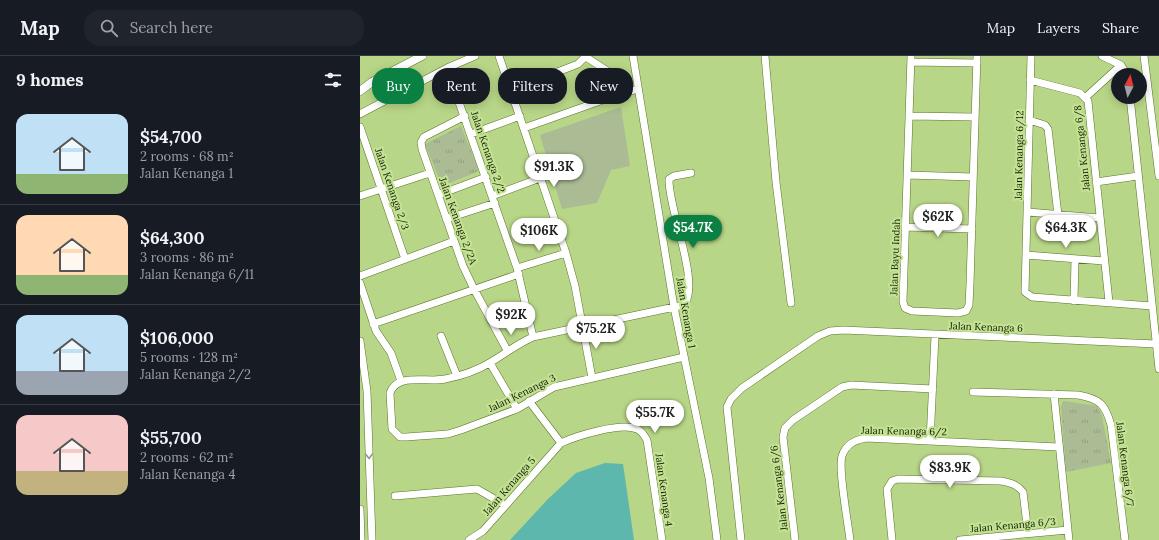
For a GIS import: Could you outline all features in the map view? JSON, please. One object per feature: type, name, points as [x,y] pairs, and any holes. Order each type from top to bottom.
[{"type":"main road","points":[[360,91],[372,82],[422,56]]},
{"type":"street","points":[[447,68],[475,56]]},
{"type":"street","points":[[499,56],[503,68]]},
{"type":"street","name":"Jalan Kenanga 1","points":[[633,56],[674,307],[709,478],[717,540]]},
{"type":"street","points":[[765,56],[776,182],[791,303]]},
{"type":"street","name":"Jalan Kenanga 6/12","points":[[1031,56],[1028,212],[1024,285],[1028,296],[1074,301],[1109,302],[1152,306]]},
{"type":"street","points":[[1102,56],[1121,65],[1123,68]]},
{"type":"street","points":[[1144,56],[1159,176]]},
{"type":"street","points":[[567,68],[578,64],[586,57],[603,68]]},
{"type":"street","points":[[911,59],[977,59]]},
{"type":"street","name":"Jalan Bayu Indah","points":[[911,59],[903,302],[905,308],[912,311],[958,313],[966,310],[969,305],[977,59]]},
{"type":"street","points":[[1086,97],[1121,65]]},
{"type":"street","points":[[360,114],[432,76]]},
{"type":"street","name":"Jalan Kenanga 6/8","points":[[1030,80],[1080,94],[1086,97],[1088,101],[1099,218],[1109,302]]},
{"type":"street","points":[[633,90],[638,89]]},
{"type":"street","name":"Jalan Kenanga 2/2","points":[[460,104],[518,271],[533,337]]},
{"type":"street","points":[[516,104],[566,253],[583,326],[592,378]]},
{"type":"street","points":[[524,128],[592,104]]},
{"type":"street","points":[[1131,104],[1159,369]]},
{"type":"street","name":"Jalan Kenanga 2/2A","points":[[465,116],[424,137],[421,142],[422,150],[454,241],[474,290],[507,350]]},
{"type":"street","points":[[471,134],[520,116]]},
{"type":"street","points":[[910,116],[975,117]]},
{"type":"street","points":[[1029,120],[1045,124],[1048,129],[1058,215]]},
{"type":"street","name":"Jalan Kenanga 2/3","points":[[360,127],[406,259]]},
{"type":"street","points":[[360,196],[430,173]]},
{"type":"street","points":[[360,283],[373,324],[381,341],[395,362],[401,381],[434,381],[457,376],[490,363],[507,350],[533,337],[684,305],[689,296],[689,290],[685,257],[669,179],[674,176],[691,173]]},
{"type":"street","points":[[907,175],[973,177]]},
{"type":"street","points":[[1096,182],[1138,176]]},
{"type":"street","points":[[438,195],[486,177]]},
{"type":"street","points":[[446,219],[540,178]]},
{"type":"street","points":[[1028,212],[1099,218]]},
{"type":"street","points":[[905,227],[972,230]]},
{"type":"street","points":[[360,276],[454,241]]},
{"type":"street","points":[[373,324],[474,290],[518,271],[566,253]]},
{"type":"street","points":[[1026,255],[1104,261]]},
{"type":"street","points":[[1074,301],[1075,259]]},
{"type":"street","name":"Jalan Kenanga 6","points":[[741,540],[727,416],[731,399],[818,336],[830,331],[843,330],[936,336],[1156,344]]},
{"type":"street","points":[[440,336],[457,376]]},
{"type":"street","points":[[930,441],[936,336]]},
{"type":"street","points":[[360,341],[367,391],[372,540]]},
{"type":"street","name":"Jalan Kenanga 3","points":[[401,381],[392,388],[389,409],[392,429],[400,437],[448,434],[517,408],[554,387],[684,357]]},
{"type":"street","points":[[490,363],[517,408]]},
{"type":"street","name":"Jalan Kenanga 6/6","points":[[795,540],[783,437],[785,428],[792,420],[832,392],[851,385],[933,389]]},
{"type":"street","points":[[360,404],[363,402],[367,391]]},
{"type":"street","name":"Jalan Kenanga 6/7","points":[[973,392],[1054,394],[1091,397],[1101,402],[1107,412],[1111,426],[1125,540]]},
{"type":"street","points":[[1054,394],[1058,447],[1069,540]]},
{"type":"street","points":[[529,401],[561,443]]},
{"type":"street","points":[[360,408],[363,408],[368,417]]},
{"type":"street","name":"Jalan Kenanga 4","points":[[561,443],[570,439],[616,428],[636,428],[643,433],[647,440],[662,540]]},
{"type":"street","name":"Jalan Kenanga 6/2","points":[[850,540],[841,462],[848,446],[857,440],[866,438],[1058,447]]},
{"type":"street","name":"Jalan Kenanga 5","points":[[470,540],[482,531],[561,443]]},
{"type":"street","points":[[892,540],[887,489],[892,481],[898,479],[1001,481],[1012,483],[1019,487],[1023,492],[1028,533]]},
{"type":"street","points":[[395,496],[477,489],[505,505]]},
{"type":"street","points":[[360,509],[361,540]]},
{"type":"street","name":"Jalan Kenanga 6/3","points":[[960,540],[1068,530]]},
{"type":"green space","points":[[621,107],[630,166],[611,170],[597,203],[562,209],[540,135]]},
{"type":"green space","points":[[461,126],[479,171],[442,186],[425,144]]},
{"type":"green space","points":[[1064,401],[1097,406],[1102,416],[1111,463],[1066,472],[1061,406]]},
{"type":"water","points":[[605,463],[623,464],[634,540],[510,540],[548,499],[576,473]]}]
